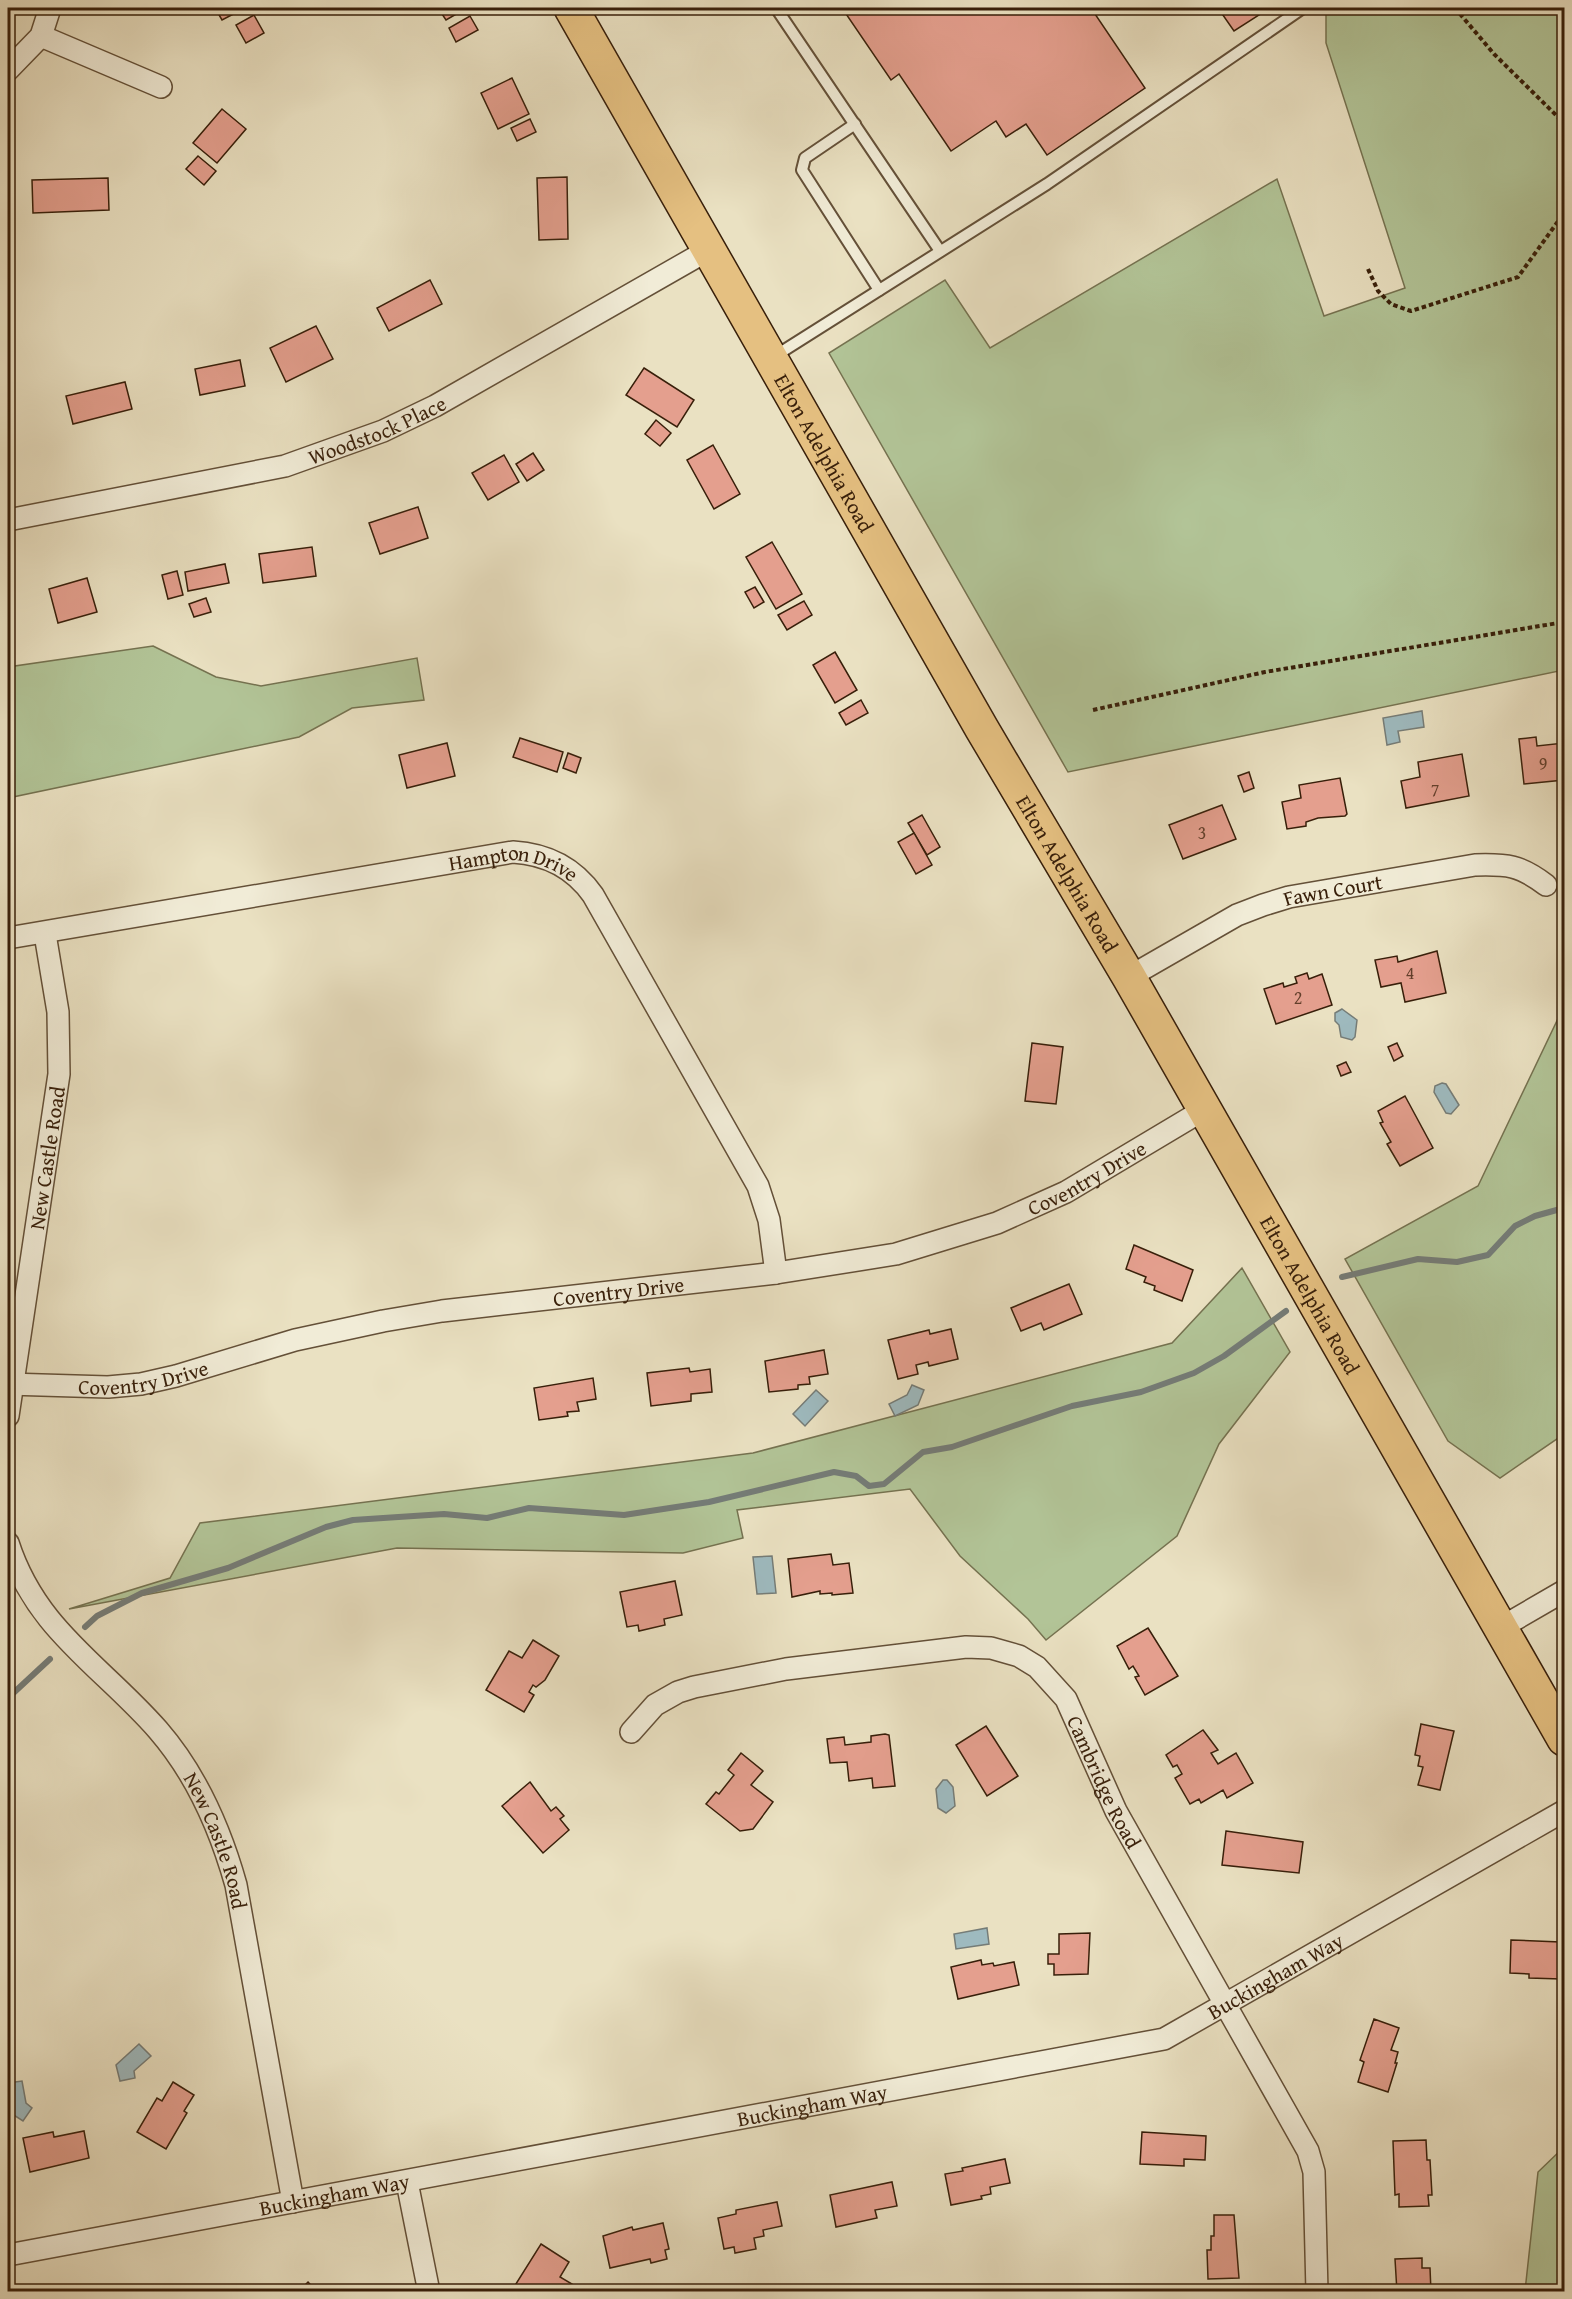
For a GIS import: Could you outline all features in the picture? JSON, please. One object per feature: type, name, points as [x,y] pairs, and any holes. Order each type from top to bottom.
[{"type":"main road","name":"Elton Adelphia Road","points":[[571,8],[982,729],[1130,977],[1564,1739]]},
{"type":"street","points":[[8,70],[41,36],[50,8]]},
{"type":"street","points":[[41,36],[161,87]]},
{"type":"street","name":"Woodstock Place","points":[[8,520],[245,475],[326,453],[383,431],[435,406],[710,249]]},
{"type":"street","name":"Hampton Drive","points":[[8,938],[45,934],[513,852],[552,860],[574,874],[593,896],[758,1186],[769,1220],[776,1273]]},
{"type":"street","name":"Fawn Court","points":[[1130,977],[1237,915],[1289,897],[1475,865],[1502,864],[1522,868],[1546,885]]},
{"type":"street","name":"New Castle Road","points":[[8,1416],[11,1383],[59,1074],[58,1012],[45,934]]},
{"type":"street","name":"Coventry Drive","points":[[11,1383],[108,1387],[141,1384],[176,1376],[296,1340],[383,1321],[442,1311],[776,1273],[896,1254],[997,1223],[1066,1192],[1205,1109]]},
{"type":"street","name":"New Castle Road","points":[[8,1543],[26,1588],[43,1615],[159,1732],[188,1771],[211,1812],[226,1850],[236,1885],[292,2202]]},
{"type":"street","points":[[1502,1627],[1564,1591]]},
{"type":"street","name":"Cambridge Road","points":[[631,1732],[655,1705],[678,1692],[774,1671],[966,1647],[991,1648],[1019,1656],[1037,1667],[1066,1699],[1116,1811],[1308,2151],[1314,2172],[1317,2292]]},
{"type":"street","name":"Buckingham Way","points":[[8,2255],[1149,2043],[1174,2035],[1564,1811]]},
{"type":"street","points":[[407,2182],[429,2292]]},
{"type":"lane","points":[[776,8],[940,251]]},
{"type":"lane","points":[[772,358],[1047,184],[1303,8]]},
{"type":"lane","points":[[855,124],[805,158],[802,170],[879,290]]},
{"type":"path","points":[[1455,8],[1494,54],[1564,123]]},
{"type":"path","points":[[1368,269],[1378,291],[1391,304],[1411,311],[1518,278],[1564,213]]},
{"type":"path","points":[[1093,710],[1265,672],[1564,622]]},
{"type":"green space","points":[[1326,8],[1564,8],[1564,670],[1068,772],[829,353],[945,280],[990,348],[1277,179],[1324,316],[1405,288],[1326,43]]},
{"type":"green space","points":[[153,646],[216,677],[261,686],[417,658],[424,700],[352,708],[299,737],[8,798],[8,667]]},
{"type":"green space","points":[[1564,1006],[1564,1434],[1500,1478],[1448,1441],[1345,1259],[1478,1186]]},
{"type":"green space","points":[[1242,1268],[1290,1352],[1219,1444],[1177,1536],[1046,1640],[1028,1619],[960,1556],[910,1489],[737,1510],[743,1538],[683,1553],[397,1548],[69,1609],[170,1578],[200,1523],[753,1453],[1172,1343]]},
{"type":"green space","points":[[1564,2147],[1564,2291],[1525,2291],[1538,2172]]},
{"type":"water","points":[[1422,711],[1424,727],[1398,731],[1400,742],[1387,745],[1383,718]]},
{"type":"water","points":[[1342,1009],[1357,1020],[1355,1037],[1352,1040],[1341,1037],[1339,1025],[1335,1021],[1335,1013]]},
{"type":"water","points":[[1446,1084],[1459,1105],[1451,1114],[1446,1113],[1434,1092],[1435,1086]]},
{"type":"water","points":[[912,1385],[924,1390],[918,1405],[895,1416],[889,1404],[907,1395]]},
{"type":"water","points":[[816,1390],[828,1401],[805,1426],[793,1414]]},
{"type":"water","points":[[772,1556],[776,1593],[757,1594],[753,1557]]},
{"type":"water","points":[[943,1780],[947,1780],[953,1787],[955,1806],[946,1813],[938,1808],[936,1789]]},
{"type":"water","points":[[987,1928],[989,1944],[956,1949],[954,1934]]},
{"type":"water","points":[[139,2044],[151,2056],[134,2071],[135,2078],[120,2081],[116,2065]]},
{"type":"water","points":[[22,2081],[26,2103],[32,2108],[23,2121],[9,2112],[8,2083]]},
{"type":"building","points":[[215,8],[245,8],[222,20]]},
{"type":"building","points":[[438,8],[467,8],[446,20]]},
{"type":"building","points":[[842,8],[1091,8],[1145,88],[1047,155],[1026,124],[1006,137],[996,121],[951,151],[899,74],[891,80]]},
{"type":"building","points":[[1218,8],[1270,8],[1234,31]]},
{"type":"building","points":[[254,15],[264,33],[246,43],[236,25]]},
{"type":"building","points":[[470,16],[478,30],[456,42],[449,28]]},
{"type":"building","points":[[512,78],[529,114],[498,129],[481,93]]},
{"type":"building","points":[[222,109],[246,129],[217,163],[193,143]]},
{"type":"building","points":[[530,119],[536,132],[517,141],[511,128]]},
{"type":"building","points":[[198,156],[216,171],[204,185],[186,169]]},
{"type":"building","points":[[567,177],[568,239],[539,240],[537,178]]},
{"type":"building","points":[[108,178],[109,210],[33,213],[32,180]]},
{"type":"building","points":[[430,280],[442,304],[389,331],[377,308]]},
{"type":"building","points":[[316,326],[333,359],[286,382],[270,348]]},
{"type":"building","points":[[240,360],[245,386],[200,395],[195,369]]},
{"type":"building","points":[[644,368],[694,400],[677,427],[626,395]]},
{"type":"building","points":[[125,382],[132,409],[73,424],[66,396]]},
{"type":"building","points":[[656,420],[671,433],[660,446],[645,434]]},
{"type":"building","points":[[713,445],[740,494],[714,509],[687,460]]},
{"type":"building","points":[[533,453],[544,470],[527,481],[516,464]]},
{"type":"building","points":[[504,455],[519,482],[488,500],[472,473]]},
{"type":"building","points":[[418,507],[428,538],[380,554],[369,523]]},
{"type":"building","points":[[772,542],[802,594],[776,609],[746,557]]},
{"type":"building","points":[[312,547],[316,576],[263,583],[259,554]]},
{"type":"building","points":[[225,564],[229,583],[188,591],[185,572]]},
{"type":"building","points":[[177,571],[183,595],[168,599],[162,575]]},
{"type":"building","points":[[87,578],[97,612],[58,623],[49,589]]},
{"type":"building","points":[[755,587],[764,602],[754,608],[745,592]]},
{"type":"building","points":[[206,598],[211,612],[194,617],[189,604]]},
{"type":"building","points":[[804,601],[812,615],[787,630],[778,615]]},
{"type":"building","points":[[835,652],[857,690],[835,703],[813,665]]},
{"type":"building","points":[[861,700],[868,713],[846,725],[839,713]]},
{"type":"building","points":[[1536,737],[1537,746],[1564,743],[1564,780],[1524,784],[1519,739]]},
{"type":"building","points":[[520,738],[563,752],[557,772],[513,757]]},
{"type":"building","points":[[447,743],[455,776],[407,788],[399,755]]},
{"type":"building","points":[[568,753],[581,758],[576,773],[563,768]]},
{"type":"building","points":[[1462,754],[1469,796],[1406,808],[1401,781],[1420,777],[1418,762]]},
{"type":"building","points":[[1249,772],[1254,788],[1244,792],[1238,776]]},
{"type":"building","points":[[1340,778],[1347,814],[1345,816],[1318,818],[1306,822],[1306,826],[1287,829],[1282,802],[1301,798],[1299,785]]},
{"type":"building","points":[[1222,805],[1236,839],[1183,859],[1169,825]]},
{"type":"building","points":[[922,815],[940,847],[927,855],[908,823]]},
{"type":"building","points":[[914,833],[932,865],[916,874],[898,842]]},
{"type":"building","points":[[1437,951],[1446,993],[1405,1002],[1401,983],[1381,987],[1375,960],[1397,956],[1398,962]]},
{"type":"building","points":[[1307,973],[1309,979],[1322,974],[1332,1005],[1276,1024],[1264,989],[1283,983],[1284,987],[1297,983],[1295,977]]},
{"type":"building","points":[[1032,1043],[1063,1047],[1056,1104],[1025,1101]]},
{"type":"building","points":[[1397,1043],[1403,1056],[1394,1061],[1388,1047]]},
{"type":"building","points":[[1346,1062],[1351,1072],[1341,1076],[1337,1066]]},
{"type":"building","points":[[1405,1096],[1433,1148],[1400,1166],[1387,1144],[1391,1142],[1380,1123],[1383,1122],[1378,1111]]},
{"type":"building","points":[[1134,1245],[1193,1270],[1182,1301],[1154,1290],[1155,1286],[1144,1282],[1146,1277],[1126,1269]]},
{"type":"building","points":[[1069,1284],[1082,1314],[1044,1330],[1041,1323],[1021,1331],[1011,1308]]},
{"type":"building","points":[[951,1329],[958,1359],[929,1366],[928,1362],[916,1365],[918,1374],[898,1379],[888,1340],[929,1330],[930,1334]]},
{"type":"building","points":[[824,1350],[828,1374],[809,1377],[810,1384],[798,1385],[798,1389],[769,1392],[765,1361]]},
{"type":"building","points":[[689,1368],[690,1372],[710,1369],[712,1392],[691,1394],[691,1401],[651,1406],[647,1373]]},
{"type":"building","points":[[593,1378],[596,1399],[577,1402],[579,1411],[567,1412],[568,1416],[539,1420],[534,1388]]},
{"type":"building","points":[[831,1554],[833,1565],[849,1563],[853,1593],[832,1595],[832,1593],[820,1594],[820,1591],[792,1597],[788,1559]]},
{"type":"building","points":[[675,1581],[682,1615],[664,1619],[665,1625],[639,1631],[638,1625],[627,1627],[620,1592]]},
{"type":"building","points":[[1148,1628],[1178,1676],[1145,1695],[1135,1677],[1139,1676],[1133,1666],[1129,1669],[1117,1646]]},
{"type":"building","points":[[533,1640],[559,1656],[545,1680],[536,1687],[533,1685],[529,1692],[534,1695],[524,1712],[486,1690],[509,1651],[522,1658]]},
{"type":"building","points":[[1421,1724],[1454,1731],[1440,1790],[1418,1785],[1423,1767],[1418,1766],[1420,1756],[1415,1755]]},
{"type":"building","points":[[986,1726],[1018,1776],[987,1796],[956,1745]]},
{"type":"building","points":[[1203,1730],[1218,1750],[1211,1753],[1218,1764],[1236,1753],[1253,1783],[1227,1798],[1223,1790],[1201,1803],[1199,1799],[1190,1804],[1175,1778],[1182,1774],[1177,1765],[1173,1767],[1166,1755]]},
{"type":"building","points":[[889,1735],[895,1786],[873,1788],[872,1778],[849,1781],[847,1762],[830,1763],[827,1739],[844,1737],[845,1745],[871,1742],[871,1736]]},
{"type":"building","points":[[741,1753],[763,1771],[751,1785],[773,1802],[753,1829],[740,1831],[706,1804],[716,1792],[719,1794],[734,1775],[728,1770]]},
{"type":"building","points":[[530,1782],[551,1811],[556,1807],[564,1816],[560,1819],[569,1830],[543,1853],[502,1806]]},
{"type":"building","points":[[1226,1831],[1303,1842],[1299,1873],[1222,1865]]},
{"type":"building","points":[[1090,1933],[1088,1974],[1054,1975],[1054,1964],[1048,1964],[1048,1954],[1059,1954],[1059,1934]]},
{"type":"building","points":[[1511,1940],[1560,1942],[1560,1946],[1564,1946],[1564,1972],[1561,1971],[1561,1979],[1529,1978],[1529,1974],[1510,1973]]},
{"type":"building","points":[[981,1960],[982,1965],[993,1963],[994,1966],[1014,1962],[1019,1985],[958,1999],[951,1967]]},
{"type":"building","points":[[1374,2019],[1399,2028],[1391,2050],[1398,2052],[1388,2092],[1358,2082],[1364,2062],[1360,2060]]},
{"type":"building","points":[[173,2082],[194,2095],[184,2111],[187,2113],[166,2149],[137,2132],[157,2098],[162,2101]]},
{"type":"building","points":[[84,2131],[89,2158],[30,2172],[23,2138],[53,2132],[54,2137]]},
{"type":"building","points":[[1142,2132],[1206,2136],[1205,2160],[1184,2159],[1184,2166],[1140,2164]]},
{"type":"building","points":[[1426,2140],[1427,2160],[1430,2160],[1432,2195],[1428,2195],[1429,2206],[1399,2207],[1399,2194],[1395,2195],[1393,2141]]},
{"type":"building","points":[[1005,2159],[1010,2183],[990,2187],[991,2194],[981,2196],[982,2199],[951,2205],[945,2174]]},
{"type":"building","points":[[892,2182],[897,2206],[875,2210],[877,2218],[836,2227],[830,2195]]},
{"type":"building","points":[[777,2202],[782,2226],[763,2230],[764,2236],[754,2238],[756,2249],[735,2253],[734,2247],[724,2249],[718,2218],[736,2214],[736,2210]]},
{"type":"building","points":[[1214,2215],[1234,2215],[1239,2278],[1208,2279],[1207,2250],[1211,2250],[1211,2236],[1214,2236]]},
{"type":"building","points":[[663,2223],[669,2249],[665,2250],[667,2259],[651,2263],[650,2259],[610,2268],[603,2236],[632,2227],[633,2230]]},
{"type":"building","points":[[541,2244],[569,2262],[560,2277],[572,2284],[568,2292],[518,2292],[514,2287]]},
{"type":"building","points":[[1422,2258],[1422,2268],[1430,2268],[1431,2292],[1397,2292],[1395,2259]]},
{"type":"building","points":[[308,2282],[317,2292],[298,2292]]},
{"type":"waterway","points":[[1342,1277],[1418,1259],[1457,1262],[1488,1255],[1515,1226],[1535,1216],[1564,1208]]},
{"type":"waterway","points":[[85,1627],[97,1616],[142,1593],[228,1568],[326,1527],[353,1520],[444,1514],[487,1518],[529,1508],[624,1515],[709,1502],[834,1472],[856,1476],[869,1486],[884,1484],[923,1452],[952,1447],[1072,1406],[1141,1392],[1194,1373],[1224,1356],[1286,1311]]},
{"type":"waterway","points":[[8,1698],[50,1659]]}]
